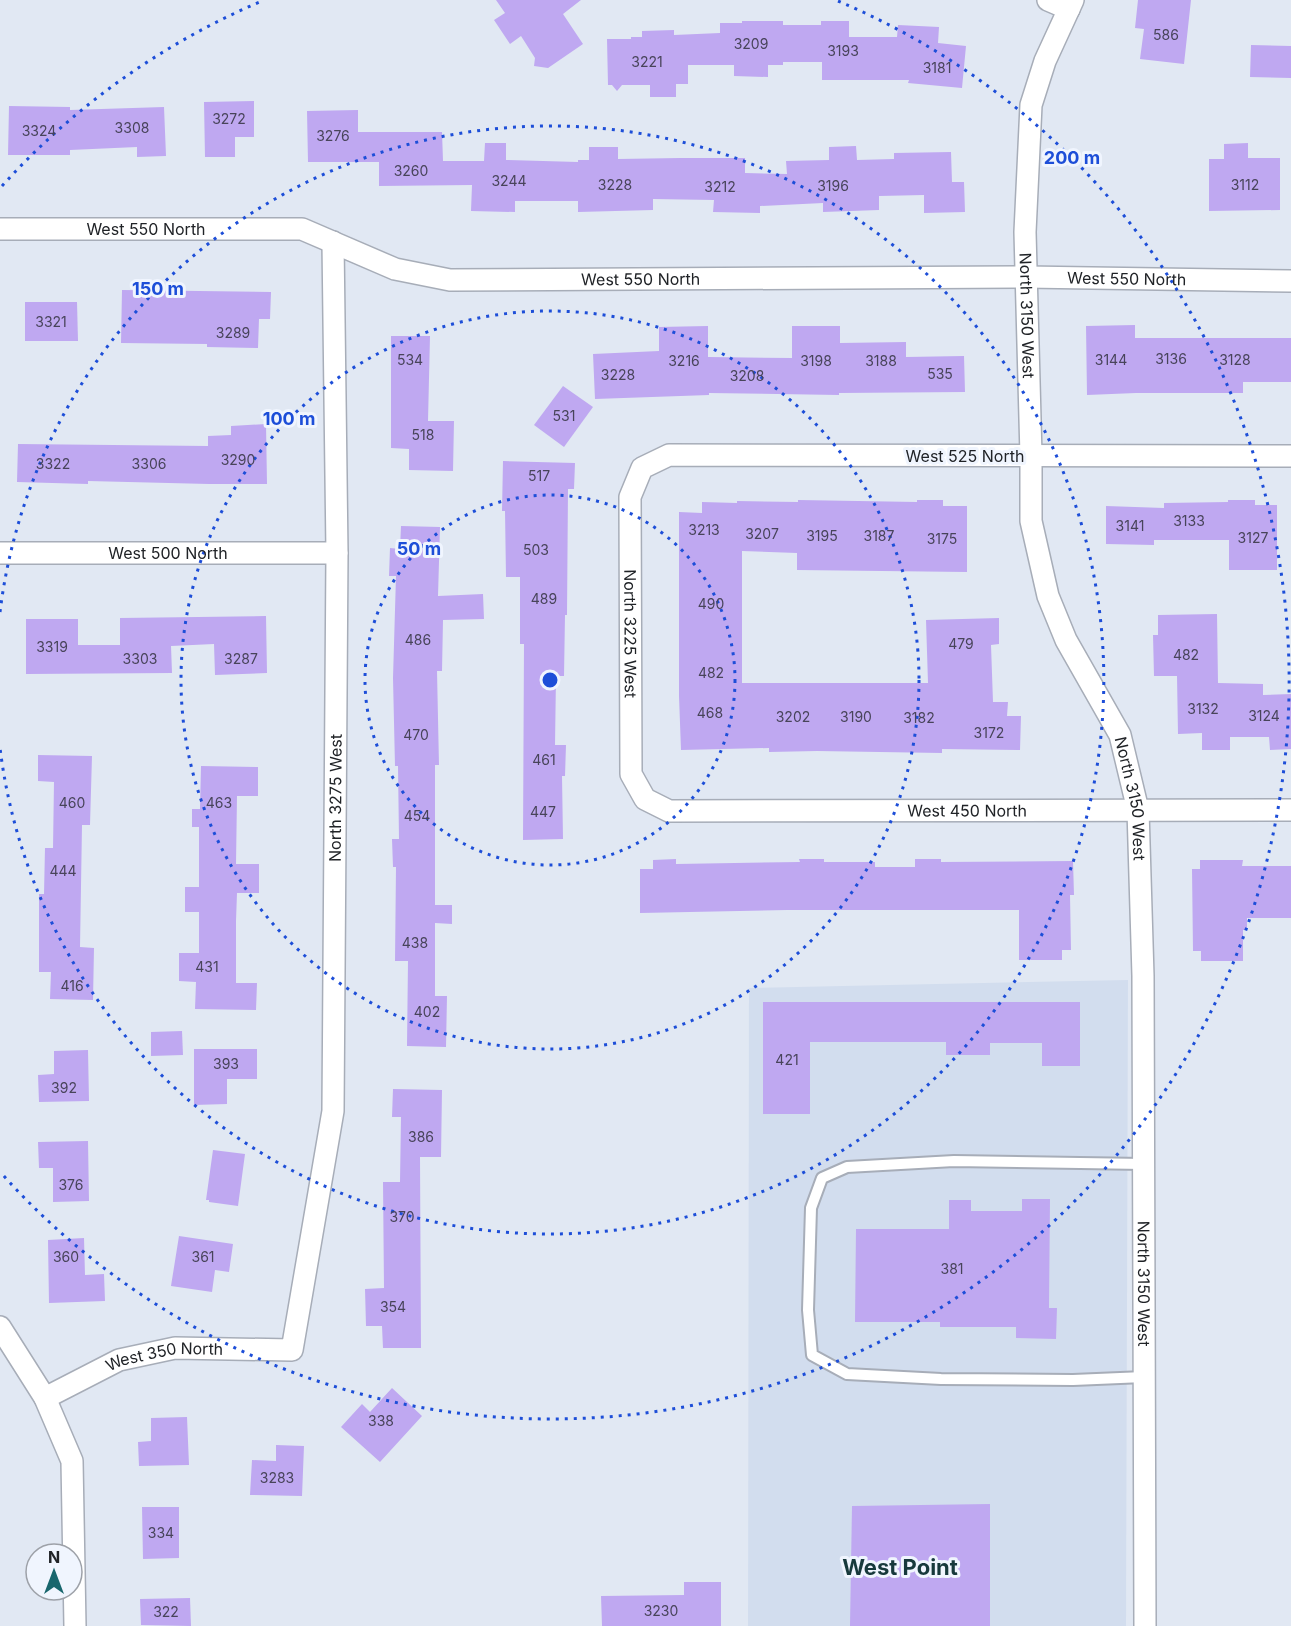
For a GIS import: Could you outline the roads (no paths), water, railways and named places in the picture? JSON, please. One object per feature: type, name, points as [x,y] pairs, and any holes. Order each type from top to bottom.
[{"type":"street","points":[[1048,0],[1071,5]]},
{"type":"street","name":"North 3150 West","points":[[1071,5],[1045,61],[1031,105],[1025,232],[1031,521],[1048,596],[1066,640],[1120,735],[1138,810],[1143,976],[1145,1626]]},
{"type":"street","name":"West 550 North","points":[[0,229],[302,229],[395,269],[450,280],[1026,277],[1291,281]]},
{"type":"street","name":"North 3275 West","points":[[292,1350],[333,1111],[337,553],[333,242]]},
{"type":"street","name":"West 525 North","points":[[642,468],[669,455],[1291,456]]},
{"type":"street","name":"North 3225 West","points":[[642,468],[630,497],[631,774],[645,799]]},
{"type":"street","name":"West 500 North","points":[[0,553],[337,553]]},
{"type":"street","name":"West 450 North","points":[[645,799],[669,811],[1291,810]]},
{"type":"street","points":[[0,1327],[45,1398],[72,1461],[75,1626]]},
{"type":"street","name":"West 350 North","points":[[45,1398],[118,1360],[175,1348],[292,1350]]},
{"type":"lane","points":[[1144,1164],[954,1161],[847,1167],[822,1178],[811,1208],[808,1310],[813,1355],[847,1374],[953,1380],[1073,1380],[1144,1377]]},
{"type":"district","name":"West Point","points":[[900,1567]]}]
